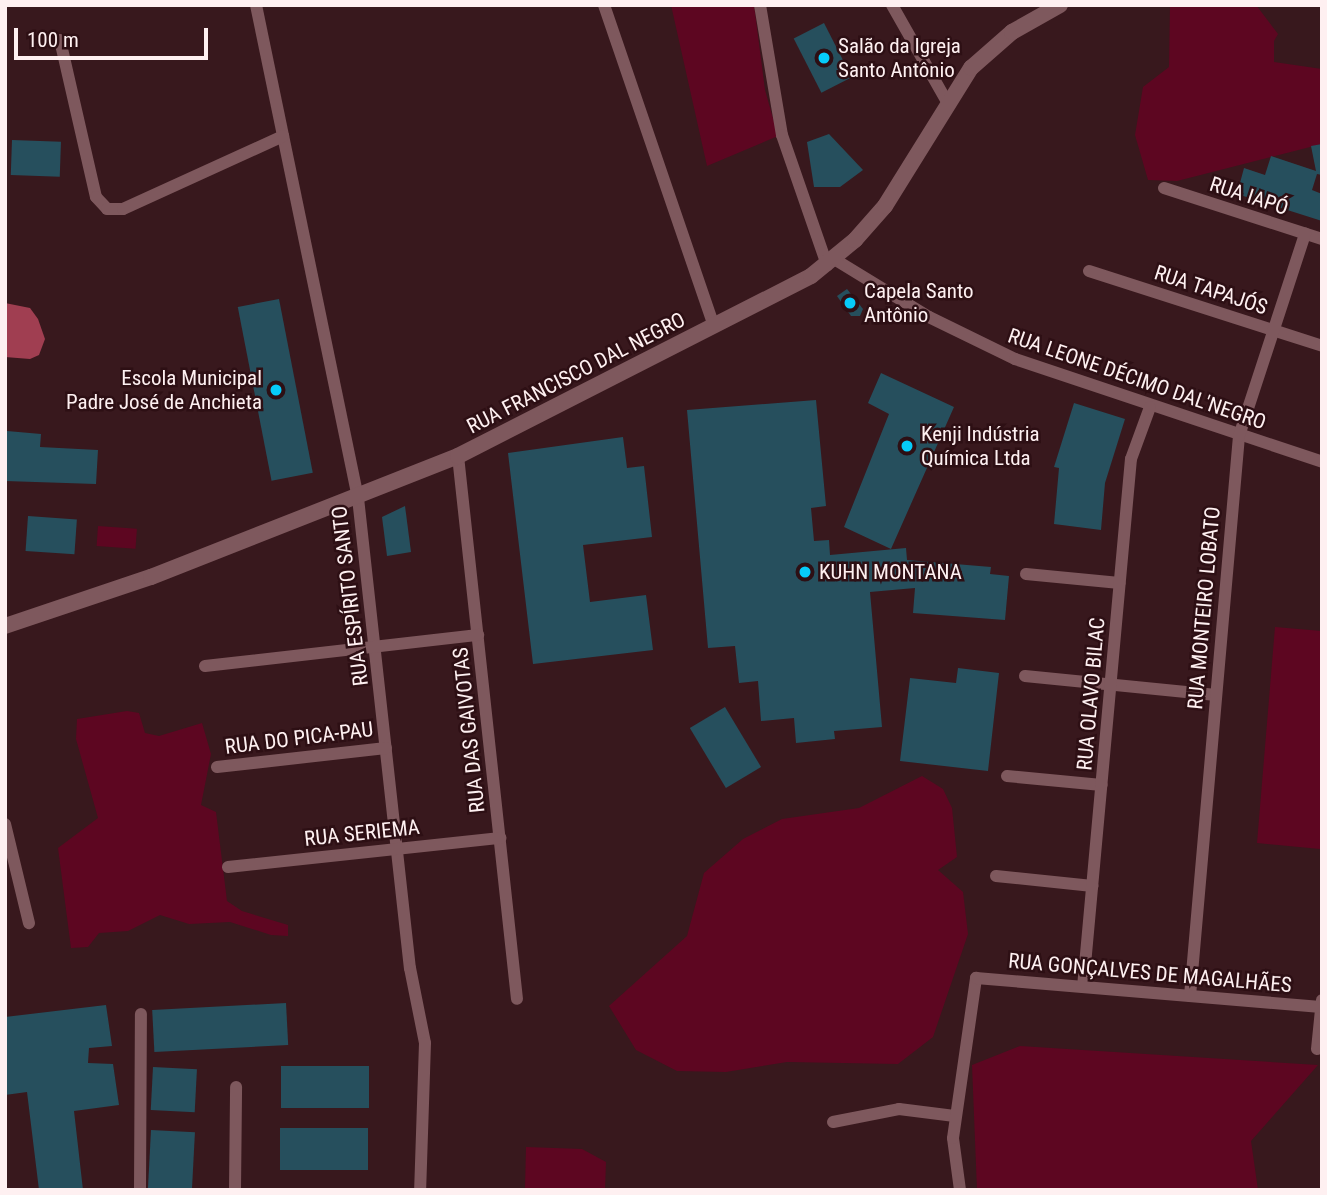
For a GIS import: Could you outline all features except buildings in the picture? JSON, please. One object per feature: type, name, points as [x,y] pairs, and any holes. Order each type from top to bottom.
[{"type":"street","name":"RUA ESPÍRITO SANTO","points":[[256,5],[358,498],[397,849],[426,1059],[420,1190]]},
{"type":"street","points":[[604,5],[714,327]]},
{"type":"street","points":[[760,5],[782,135],[830,262]]},
{"type":"street","points":[[892,5],[947,102]]},
{"type":"street","name":"RUA FRANCISCO DAL NEGRO","points":[[5,626],[96,597],[358,498],[458,456],[714,327],[830,262],[885,206],[947,102],[991,49],[1060,5]]},
{"type":"street","points":[[60,40],[96,197],[107,209],[123,209],[283,136]]},
{"type":"street","name":"RUA IAPÓ","points":[[1164,188],[1322,239]]},
{"type":"street","name":"RUA MONTEIRO LOBATO","points":[[1190,996],[1239,436],[1305,234]]},
{"type":"street","name":"RUA LEONE DÉCIMO DAL'NEGRO","points":[[830,262],[958,332],[1045,371],[1322,462]]},
{"type":"street","name":"RUA TAPAJÓS","points":[[1089,271],[1322,346]]},
{"type":"street","name":"RUA OLAVO BILAC","points":[[1083,987],[1131,459],[1150,407]]},
{"type":"street","name":"RUA DAS GAIVOTAS","points":[[458,456],[517,999]]},
{"type":"street","points":[[1026,574],[1120,583]]},
{"type":"street","points":[[205,666],[478,635]]},
{"type":"street","points":[[1025,676],[1216,695]]},
{"type":"street","name":"RUA DO PICA-PAU","points":[[216,767],[386,748]]},
{"type":"street","points":[[1007,776],[1102,785]]},
{"type":"street","points":[[5,824],[29,923]]},
{"type":"street","name":"RUA SERIEMA","points":[[228,867],[500,838]]},
{"type":"street","points":[[996,876],[1093,886]]},
{"type":"street","name":"RUA GONÇALVES DE MAGALHÃES","points":[[955,1116],[976,978],[1321,1007]]},
{"type":"street","points":[[1317,1049],[1322,1000]]},
{"type":"street","points":[[140,1190],[141,1014]]},
{"type":"street","points":[[235,1190],[236,1087]]},
{"type":"street","points":[[833,1122],[899,1109],[955,1116],[960,1190]]},
{"type":"shaded area","points":[[671,5],[754,5],[765,90],[778,136],[707,166]]},
{"type":"shaded area","points":[[1170,5],[1256,5],[1278,34],[1274,41],[1274,62],[1322,69],[1322,144],[1177,181],[1148,180],[1135,135],[1143,87],[1169,67]]},
{"type":"shaded area","points":[[5,303],[30,308],[38,319],[45,339],[39,355],[30,359],[5,357]]},
{"type":"shaded area","points":[[98,526],[137,529],[136,549],[97,546]]},
{"type":"shaded area","points":[[1275,627],[1322,631],[1320,849],[1257,843]]},
{"type":"shaded area","points":[[127,711],[139,713],[145,733],[159,736],[202,723],[211,754],[201,805],[216,812],[227,901],[242,911],[288,925],[288,936],[271,935],[230,922],[189,924],[160,915],[128,931],[99,933],[88,947],[71,948],[58,848],[98,818],[76,739],[77,719]]},
{"type":"shaded area","points":[[922,776],[943,789],[952,808],[957,857],[938,870],[963,892],[968,934],[933,1037],[898,1064],[787,1062],[726,1072],[677,1071],[636,1050],[609,1006],[687,936],[704,873],[743,839],[782,819],[859,808]]},
{"type":"shaded area","points":[[1020,1046],[1318,1065],[1251,1141],[1258,1190],[977,1190],[972,1065]]},
{"type":"shaded area","points":[[526,1147],[582,1149],[606,1162],[605,1190],[525,1190]]},
{"type":"place","name":"Salão da Igreja Santo Antônio","points":[[824,58]]},
{"type":"place","name":"Capela Santo Antônio","points":[[850,303]]},
{"type":"place","name":"Escola Municipal Padre José de Anchieta","points":[[276,390]]},
{"type":"place","name":"Kenji Indústria Química Ltda","points":[[907,446]]},
{"type":"place","name":"KUHN MONTANA","points":[[805,572]]}]
